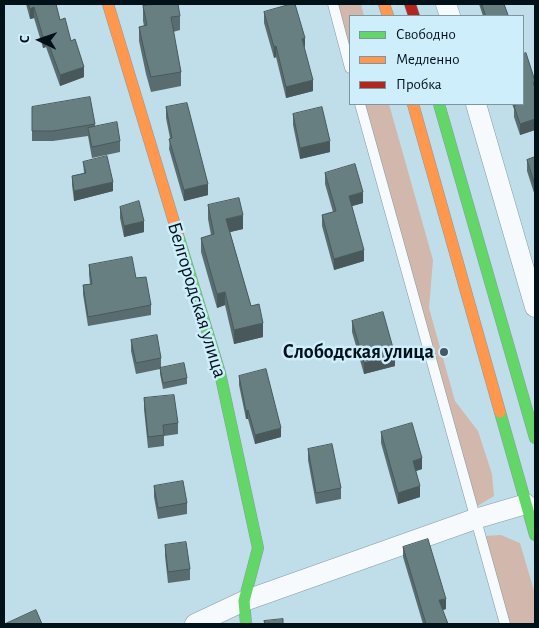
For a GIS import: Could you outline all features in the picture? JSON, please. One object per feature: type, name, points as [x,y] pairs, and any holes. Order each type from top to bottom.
[{"type":"main road","name":"Белгородская улица","points":[[108,4],[220,373],[258,548],[244,601],[246,624]]},
{"type":"main road","points":[[412,105],[535,535]]},
{"type":"main road","points":[[439,105],[535,438]]},
{"type":"street","points":[[476,105],[535,306]]},
{"type":"street","points":[[195,624],[244,601],[475,519],[526,504]]},
{"type":"lane","points":[[333,4],[349,64]]},
{"type":"lane","points":[[360,105],[505,624]]},
{"type":"shaded area","points":[[334,4],[361,4],[364,15],[349,15],[349,58]]},
{"type":"shaded area","points":[[362,105],[389,105],[433,260],[429,308],[455,401],[478,431],[492,474],[494,496],[474,508]]},
{"type":"shaded area","points":[[501,535],[520,543],[535,594],[535,624],[510,624],[484,536]]},
{"type":"building","points":[[29,4],[56,4],[60,20],[65,18],[71,41],[75,39],[84,67],[60,75],[46,37],[43,37],[34,7],[30,9]]},
{"type":"building","points":[[178,4],[180,16],[171,17],[181,72],[151,77],[139,27],[147,25],[143,6]]},
{"type":"building","points":[[295,4],[305,38],[302,39],[313,80],[286,87],[276,46],[274,47],[264,12]]},
{"type":"building","points":[[482,4],[504,4],[508,15],[486,15]]},
{"type":"building","points":[[526,53],[535,81],[533,82],[535,88],[535,119],[520,124],[514,106],[524,105],[524,54]]},
{"type":"building","points":[[90,97],[95,124],[53,131],[32,131],[32,107]]},
{"type":"building","points":[[187,103],[208,184],[184,190],[169,139],[172,138],[166,107]]},
{"type":"building","points":[[322,107],[330,141],[300,148],[293,114]]},
{"type":"building","points":[[117,122],[120,141],[92,147],[88,128]]},
{"type":"building","points":[[107,156],[113,182],[74,191],[72,176],[86,173],[83,162]]},
{"type":"building","points":[[535,157],[535,185],[527,160]]},
{"type":"building","points":[[355,164],[363,192],[349,196],[364,250],[334,259],[322,215],[336,211],[325,173]]},
{"type":"building","points":[[239,198],[243,215],[226,219],[251,306],[259,304],[263,323],[234,330],[225,292],[217,294],[201,238],[214,234],[208,205]]},
{"type":"building","points":[[139,201],[144,221],[124,226],[120,207]]},
{"type":"building","points":[[132,257],[136,278],[146,277],[151,305],[88,317],[83,285],[92,284],[89,265]]},
{"type":"building","points":[[383,312],[395,355],[364,363],[352,321]]},
{"type":"building","points":[[157,335],[161,358],[136,363],[131,340]]},
{"type":"building","points":[[184,363],[187,378],[163,383],[160,368]]},
{"type":"building","points":[[266,369],[281,428],[255,435],[248,410],[246,411],[239,376]]},
{"type":"building","points":[[174,395],[178,423],[163,425],[164,435],[148,437],[144,398]]},
{"type":"building","points":[[412,423],[422,458],[413,461],[420,486],[398,493],[381,432]]},
{"type":"building","points":[[332,444],[341,488],[316,493],[308,449]]},
{"type":"building","points":[[183,481],[187,503],[158,508],[154,486]]},
{"type":"building","points":[[428,539],[446,599],[439,600],[448,624],[426,624],[403,547]]},
{"type":"building","points":[[186,542],[190,569],[168,572],[165,545]]},
{"type":"building","points":[[36,610],[42,624],[5,624]]},
{"type":"building","points":[[283,619],[283,624],[265,624],[264,621]]},
{"type":"traffic: fast","points":[[439,105],[535,438]]},
{"type":"traffic: fast","points":[[178,235],[220,373],[258,548],[244,601],[246,624]]},
{"type":"traffic: fast","points":[[500,412],[535,535]]},
{"type":"traffic: slow","points":[[108,4],[178,235]]},
{"type":"traffic: slow","points":[[384,4],[388,15]]},
{"type":"traffic: slow","points":[[413,105],[500,412]]},
{"type":"traffic: jam","points":[[410,4],[414,15]]},
{"type":"place","name":"Слободская улица","points":[[444,352]]}]
